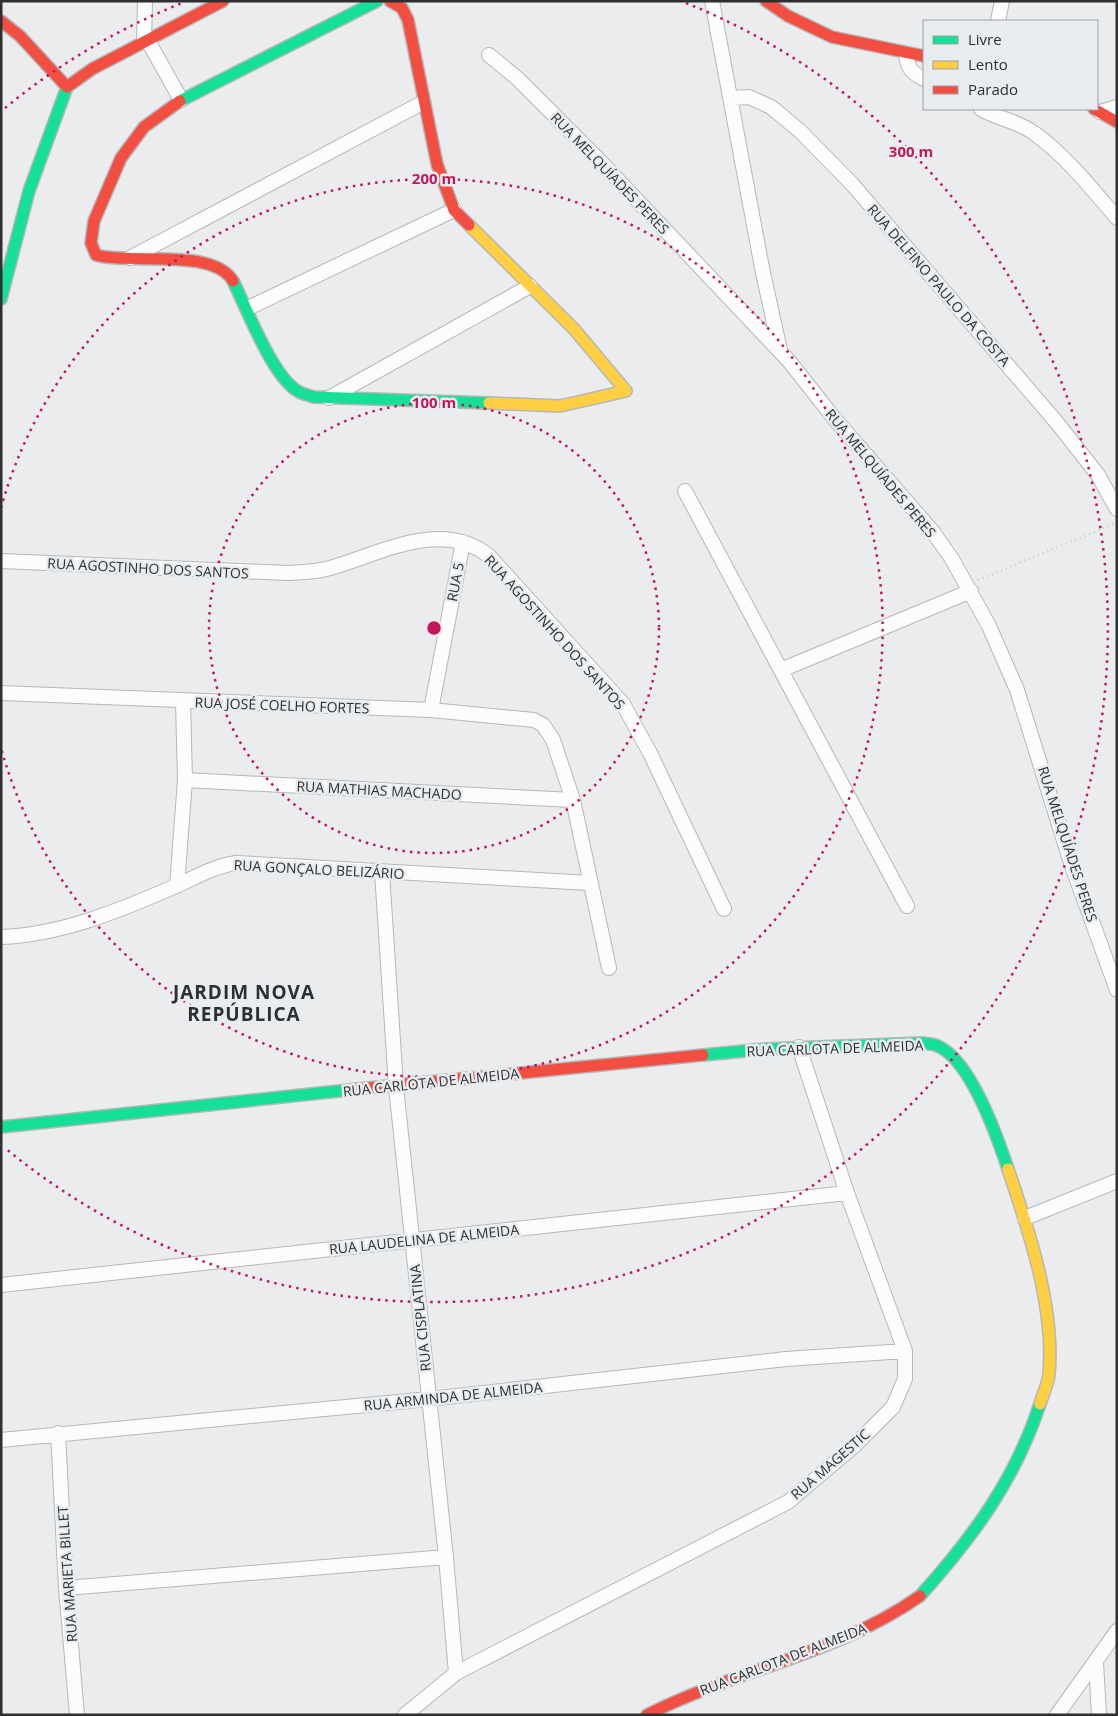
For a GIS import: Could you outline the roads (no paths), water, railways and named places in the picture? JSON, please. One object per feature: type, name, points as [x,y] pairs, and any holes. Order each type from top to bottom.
[{"type":"street","points":[[145,1],[146,40],[180,100]]},
{"type":"street","points":[[1,299],[19,218],[49,127],[68,87],[92,69],[223,1]]},
{"type":"street","points":[[377,1],[180,100],[144,127],[121,158],[94,221],[91,243],[96,256],[200,263],[223,269],[229,274],[248,308],[266,348],[289,384],[304,394],[328,398],[560,406],[626,391],[574,329],[454,210],[438,173],[422,103],[408,20],[402,8],[390,1]]},
{"type":"street","points":[[712,1],[732,98],[763,273],[780,351]]},
{"type":"street","points":[[766,1],[788,16],[832,37],[906,54],[923,56]]},
{"type":"street","points":[[998,20],[1002,1]]},
{"type":"street","points":[[1,21],[20,36],[68,87]]},
{"type":"street","points":[[906,54],[907,65],[914,74],[923,78]]},
{"type":"street","name":"RUA MELQUÍADES PERES","points":[[489,55],[518,80],[588,148],[780,351],[834,418],[933,532],[969,588],[989,626],[1017,690],[1071,862],[1117,990]]},
{"type":"street","name":"RUA DELFINO PAULO DA COSTA","points":[[732,98],[749,97],[771,107],[800,131],[852,184],[1058,424],[1098,475],[1117,508]]},
{"type":"street","points":[[129,258],[422,103]]},
{"type":"street","points":[[1098,110],[1117,107]]},
{"type":"street","points":[[983,110],[1020,125],[1038,136],[1084,180],[1117,218]]},
{"type":"street","points":[[1097,110],[1117,122]]},
{"type":"street","points":[[248,308],[454,210]]},
{"type":"street","points":[[328,398],[530,286]]},
{"type":"street","points":[[685,491],[907,906]]},
{"type":"street","name":"RUA AGOSTINHO DOS SANTOS","points":[[1,561],[288,574],[331,568],[404,543],[427,539],[463,542],[480,549],[489,556],[623,704],[650,753],[724,909]]},
{"type":"street","name":"RUA 5","points":[[431,710],[463,542]]},
{"type":"street","points":[[781,670],[969,588]]},
{"type":"street","name":"RUA JOSÉ COELHO FORTES","points":[[1,693],[182,702],[431,710],[534,720],[543,725],[553,740],[573,800]]},
{"type":"street","points":[[177,886],[185,780],[182,702]]},
{"type":"street","name":"RUA MATHIAS MACHADO","points":[[185,780],[573,800]]},
{"type":"street","points":[[573,800],[609,968]]},
{"type":"street","name":"RUA GONÇALO BELIZÁRIO","points":[[1,938],[52,930],[81,922],[132,905],[217,867],[236,863],[590,882]]},
{"type":"street","name":"RUA CISPLATINA","points":[[382,872],[396,1087],[446,1557],[456,1673]]},
{"type":"street","name":"RUA CARLOTA DE ALMEIDA","points":[[1,1127],[396,1087],[452,1079],[799,1047],[923,1043],[937,1045],[956,1060],[978,1094],[996,1132],[1025,1218],[1046,1302],[1049,1376],[1028,1440],[997,1499],[949,1564],[919,1597],[865,1630],[678,1699],[647,1715]]},
{"type":"street","name":"RUA MAGESTIC","points":[[406,1715],[456,1673],[788,1502],[854,1446],[893,1406],[905,1378],[905,1351],[847,1193],[799,1047]]},
{"type":"street","points":[[1025,1218],[1117,1181]]},
{"type":"street","name":"RUA LAUDELINA DE ALMEIDA","points":[[1,1285],[847,1193]]},
{"type":"street","name":"RUA ARMINDA DE ALMEIDA","points":[[1,1440],[58,1433],[429,1399],[786,1359],[905,1351]]},
{"type":"street","name":"RUA MARIETA BILLET","points":[[58,1433],[66,1588],[77,1715]]},
{"type":"street","points":[[66,1588],[446,1557]]},
{"type":"street","points":[[1057,1715],[1117,1631]]},
{"type":"street","points":[[1096,1662],[1099,1715]]},
{"type":"district","name":"JARDIM NOVA REPÚBLICA","points":[[244,1003]]}]
